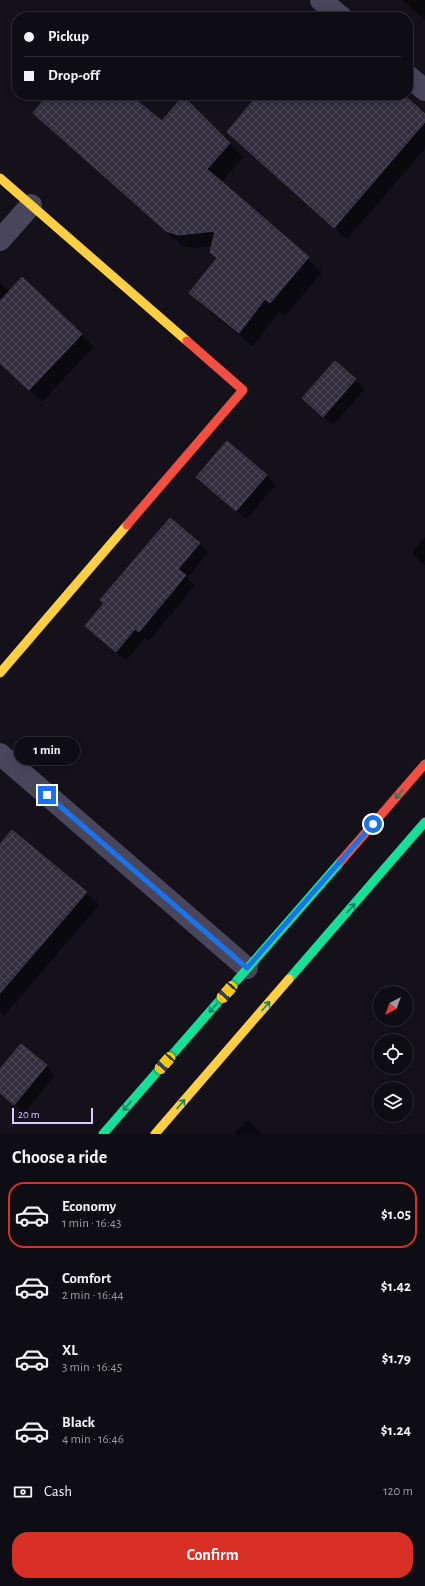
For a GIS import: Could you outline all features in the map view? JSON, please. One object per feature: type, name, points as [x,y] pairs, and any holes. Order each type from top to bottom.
[{"type":"street","points":[[321,0],[335,12]]},
{"type":"street","points":[[413,80],[425,90]]},
{"type":"street","points":[[0,178],[244,390],[0,673]]},
{"type":"street","points":[[0,240],[31,205]]},
{"type":"street","points":[[0,754],[247,968]]},
{"type":"street","points":[[103,1134],[425,764]]},
{"type":"street","points":[[155,1134],[425,822]]},
{"type":"building","points":[[44,100],[136,100],[162,121],[180,100],[187,100],[230,143],[207,169],[309,257],[270,303],[265,299],[239,333],[189,293],[217,258],[210,252],[215,231],[178,235],[166,231],[33,113]]},
{"type":"building","points":[[254,100],[410,100],[425,114],[425,122],[334,228],[227,132]]},
{"type":"building","points":[[22,277],[82,334],[29,390],[0,363],[0,301]]},
{"type":"building","points":[[335,361],[356,379],[323,417],[302,398]]},
{"type":"building","points":[[227,441],[267,475],[236,511],[196,477]]},
{"type":"building","points":[[170,518],[200,543],[178,569],[186,575],[139,632],[135,629],[116,652],[85,626],[104,603],[100,600]]},
{"type":"building","points":[[12,830],[87,892],[0,993],[0,844]]},
{"type":"building","points":[[21,1044],[47,1065],[14,1105],[0,1093],[0,1069]]},
{"type":"traffic: fast","points":[[289,979],[425,822]]},
{"type":"traffic: fast","points":[[103,1134],[341,861]]},
{"type":"traffic: slow","points":[[0,178],[187,341]]},
{"type":"traffic: slow","points":[[0,673],[127,525]]},
{"type":"traffic: slow","points":[[155,1134],[289,979]]},
{"type":"traffic: jam","points":[[127,525],[243,390],[187,341]]},
{"type":"traffic: jam","points":[[341,861],[425,764]]},
{"type":"route","points":[[47,795],[247,968],[373,824]]}]
